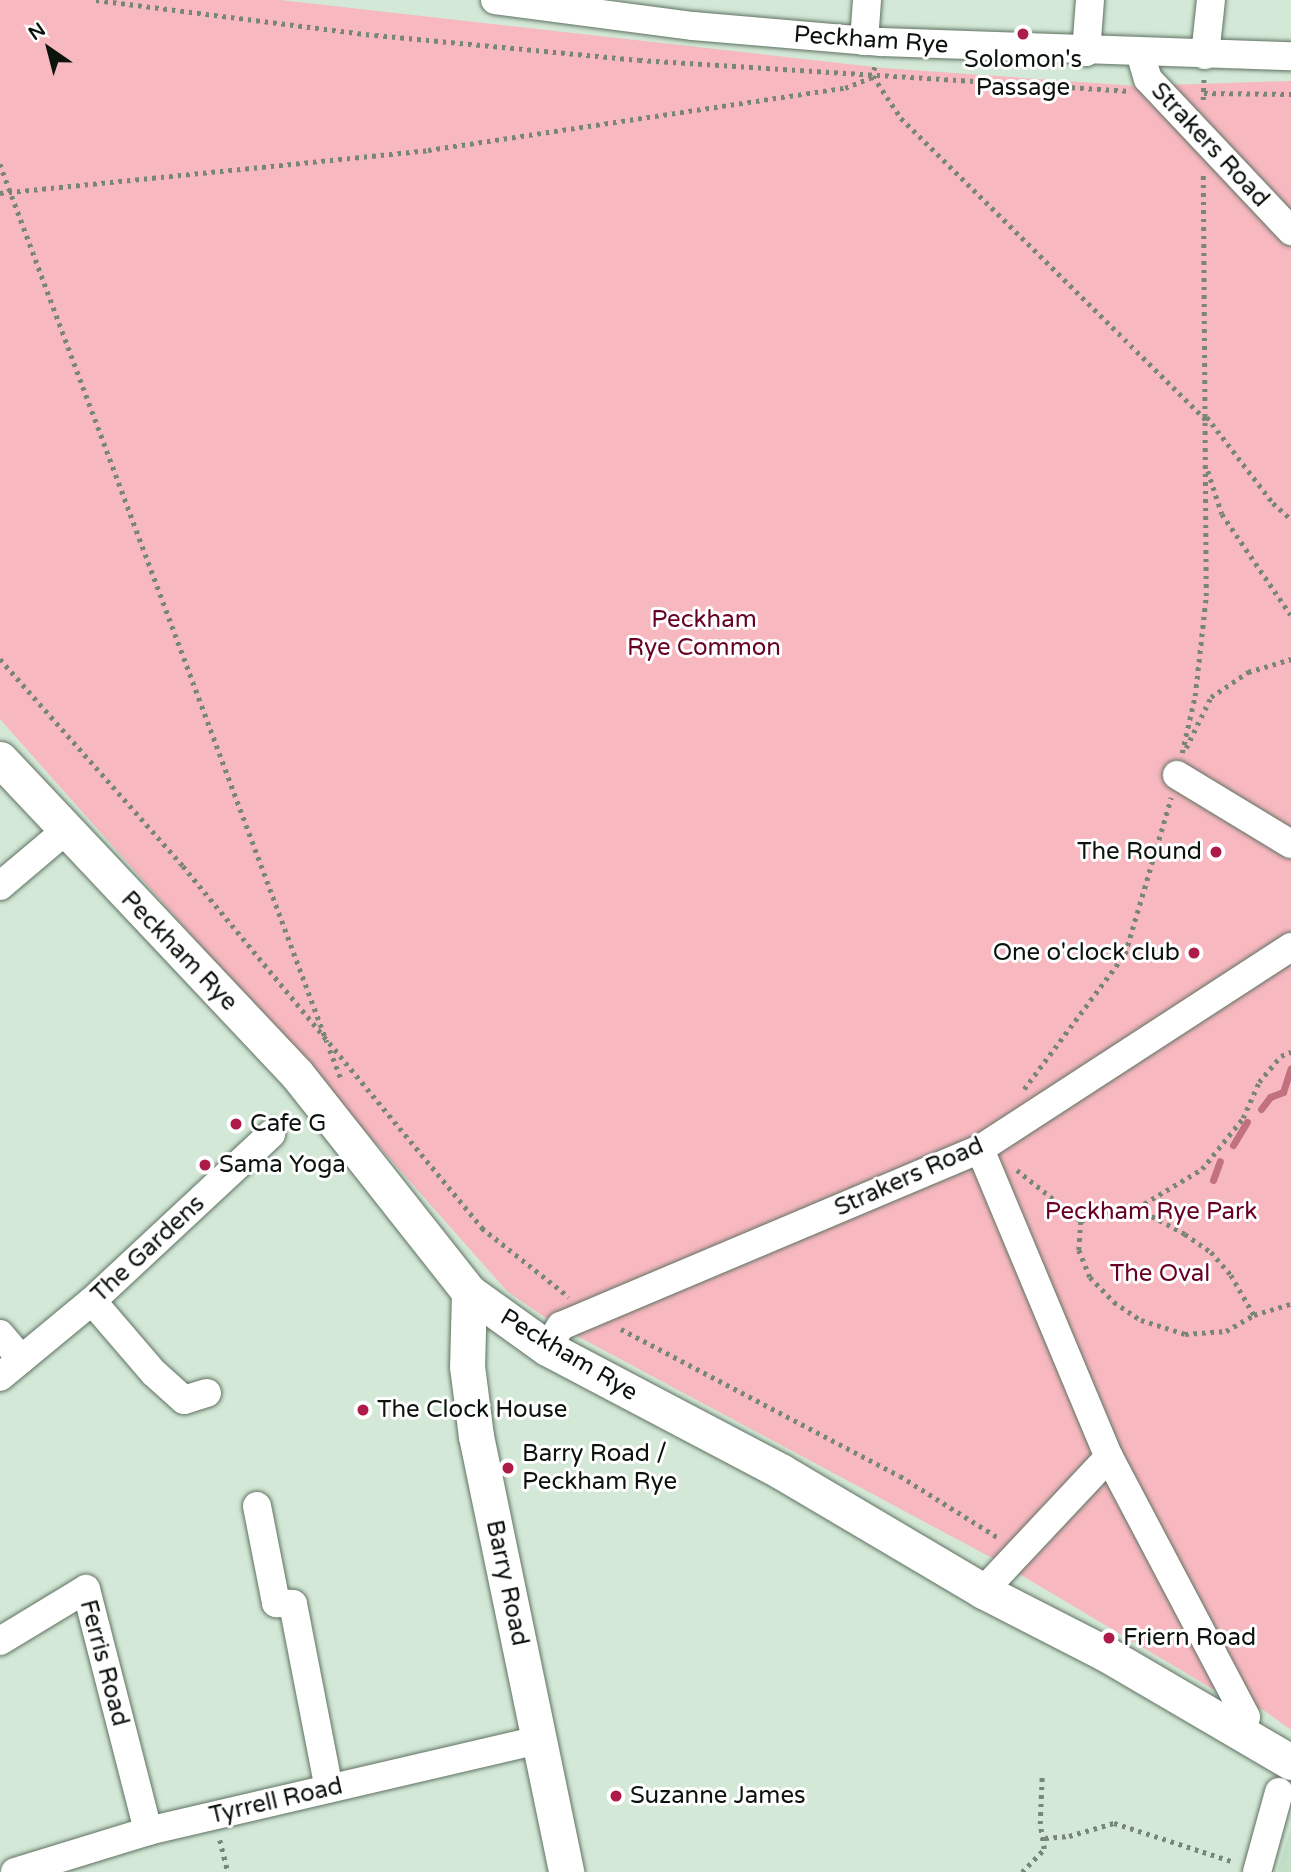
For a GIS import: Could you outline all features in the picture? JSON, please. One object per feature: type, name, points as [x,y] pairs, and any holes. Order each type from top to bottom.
[{"type":"main road","name":"Peckham Rye","points":[[0,759],[296,1073],[469,1292],[547,1348],[782,1472],[983,1591],[1106,1654],[1285,1777]]},
{"type":"main road","name":"Barry Road","points":[[469,1292],[467,1366],[475,1436],[566,1872]]},
{"type":"street","name":"Peckham Rye","points":[[495,0],[693,26],[864,41],[1086,52],[1291,56]]},
{"type":"street","points":[[864,41],[867,0]]},
{"type":"street","points":[[1086,52],[1090,0]]},
{"type":"street","points":[[1205,55],[1211,0]]},
{"type":"street","name":"Strakers Road","points":[[1140,53],[1143,73],[1202,140],[1291,231]]},
{"type":"street","points":[[1177,775],[1291,845]]},
{"type":"street","points":[[0,886],[65,831]]},
{"type":"street","name":"Strakers Road","points":[[547,1348],[561,1326],[980,1149],[1291,947]]},
{"type":"street","name":"The Gardens","points":[[0,1334],[11,1368],[92,1301],[271,1134]]},
{"type":"street","points":[[980,1149],[1109,1457],[1246,1717]]},
{"type":"street","points":[[92,1301],[154,1373],[184,1400],[207,1393]]},
{"type":"street","points":[[983,1591],[1109,1457]]},
{"type":"street","points":[[257,1506],[276,1603],[293,1604],[329,1789]]},
{"type":"street","name":"Ferris Road","points":[[0,1641],[86,1589],[148,1831]]},
{"type":"street","name":"Tyrrell Road","points":[[23,1871],[148,1831],[540,1740]]},
{"type":"street","points":[[1258,1870],[1285,1777]]},
{"type":"path","points":[[96,0],[389,36],[873,76],[1130,91]]},
{"type":"path","points":[[0,193],[428,150],[845,88],[873,76]]},
{"type":"path","points":[[873,76],[901,118],[1207,419],[1273,503],[1291,519]]},
{"type":"path","points":[[1204,93],[1291,94]]},
{"type":"path","points":[[1177,775],[1195,696],[1206,596],[1207,419],[1202,140]]},
{"type":"path","points":[[0,164],[343,1085]]},
{"type":"path","points":[[1207,467],[1222,514],[1291,615]]},
{"type":"path","points":[[0,659],[174,856],[329,1047],[482,1228],[590,1314],[900,1476],[1020,1551]]},
{"type":"path","points":[[1020,1095],[1125,954],[1177,775],[1190,738],[1211,697],[1248,672],[1291,659]]},
{"type":"path","points":[[1081,1221],[1115,1209],[1137,1208],[1202,1169],[1242,1118],[1259,1082],[1281,1056],[1291,1052]]},
{"type":"path","points":[[980,1149],[1037,1182],[1081,1221]]},
{"type":"path","points":[[1137,1208],[1210,1252],[1231,1275],[1254,1315]]},
{"type":"path","points":[[1081,1221],[1079,1250],[1090,1277],[1114,1303],[1141,1320],[1185,1334],[1226,1331],[1254,1315],[1291,1304]]},
{"type":"path","points":[[1022,1872],[1044,1849],[1045,1838],[1040,1824],[1042,1775]]},
{"type":"path","points":[[213,1816],[228,1872]]},
{"type":"path","points":[[1045,1838],[1069,1836],[1114,1823],[1258,1870]]},
{"type":"shaded area","points":[[1291,1827],[1291,1872],[1277,1872]]},
{"type":"green space","name":"Peckham Rye Common","points":[[0,0],[280,0],[883,68],[1136,86],[1291,81],[1291,1730],[1265,1711],[1211,1688],[994,1559],[553,1323],[507,1291],[0,719]]},
{"type":"waterway","points":[[1261,1109],[1270,1097],[1283,1092],[1291,1068]]},
{"type":"waterway","points":[[1233,1145],[1247,1122]]},
{"type":"waterway","points":[[1213,1180],[1220,1161]]},
{"type":"place","name":"Solomon's Passage","points":[[1023,34]]},
{"type":"place","name":"The Round","points":[[1216,852]]},
{"type":"place","name":"One o'clock club","points":[[1194,953]]},
{"type":"place","name":"Cafe G","points":[[236,1124]]},
{"type":"place","name":"Sama Yoga","points":[[205,1165]]},
{"type":"place","name":"The Clock House","points":[[363,1410]]},
{"type":"place","name":"Barry Road / Peckham Rye","points":[[508,1468]]},
{"type":"place","name":"Friern Road","points":[[1109,1638]]},
{"type":"place","name":"Suzanne James","points":[[616,1796]]},
{"type":"park label","name":"Peckham Rye Park","points":[[1151,1212]]},
{"type":"park label","name":"The Oval","points":[[1160,1274]]}]
